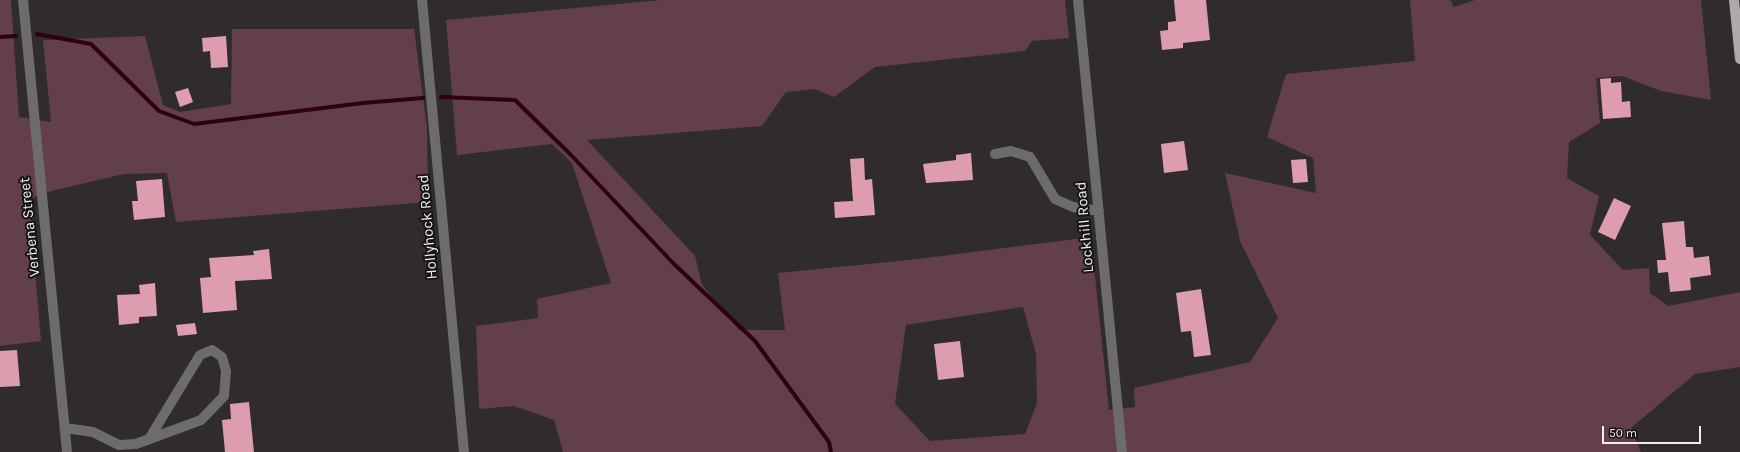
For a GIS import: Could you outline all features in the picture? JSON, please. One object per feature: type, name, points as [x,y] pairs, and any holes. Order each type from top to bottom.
[{"type":"main road","points":[[1736,3],[1740,59]]},
{"type":"street","name":"Verbena Street","points":[[23,0],[68,452]]},
{"type":"street","name":"Hollyhock Road","points":[[422,0],[464,452]]},
{"type":"street","name":"Lockhill Road","points":[[1078,0],[1122,452]]},
{"type":"street","points":[[996,154],[1011,152],[1030,157],[1055,199],[1073,207],[1099,211]]},
{"type":"street","points":[[65,428],[93,432],[119,445],[136,444],[201,420],[224,396],[226,371],[222,357],[212,350],[200,354],[149,439]]},
{"type":"shaded area","points":[[0,0],[11,0],[19,117],[51,122],[43,40],[145,36],[163,105],[180,112],[231,104],[232,29],[414,29],[427,128],[428,202],[176,222],[167,173],[124,174],[51,191],[29,199],[41,341],[0,346]]},
{"type":"shaded area","points":[[661,0],[1065,0],[1069,38],[1032,41],[1025,51],[875,67],[834,97],[815,89],[786,92],[762,126],[587,140],[695,256],[702,285],[739,330],[785,330],[778,273],[918,259],[1091,237],[1109,410],[1135,407],[1134,388],[1250,362],[1278,318],[1240,241],[1225,173],[1316,193],[1313,158],[1267,137],[1286,74],[1415,61],[1410,0],[1450,0],[1454,7],[1475,0],[1701,0],[1711,100],[1661,91],[1622,76],[1596,78],[1600,123],[1569,142],[1567,178],[1599,196],[1590,235],[1623,270],[1649,268],[1650,293],[1668,306],[1740,292],[1740,367],[1695,374],[1631,428],[1641,452],[563,452],[554,420],[514,406],[479,409],[476,326],[538,318],[537,299],[611,283],[572,163],[552,144],[457,155],[446,20]],"holes":[[[1023,307],[1036,354],[1037,403],[1025,434],[930,441],[895,404],[906,325]]]},
{"type":"building","points":[[1174,0],[1206,0],[1210,40],[1183,43],[1183,48],[1162,50],[1160,31],[1168,30],[1168,22],[1176,21]]},
{"type":"building","points":[[226,36],[228,67],[211,68],[210,51],[203,52],[202,38]]},
{"type":"building","points":[[1611,78],[1611,83],[1621,82],[1622,102],[1630,101],[1631,117],[1603,119],[1600,79]]},
{"type":"building","points":[[188,88],[193,102],[180,107],[175,92]]},
{"type":"building","points":[[1184,141],[1188,170],[1164,173],[1161,144]]},
{"type":"building","points":[[971,153],[973,180],[926,183],[923,164],[956,160],[956,155]]},
{"type":"building","points":[[864,158],[865,180],[872,179],[875,215],[835,218],[834,202],[853,201],[850,159]]},
{"type":"building","points":[[1306,159],[1308,182],[1293,183],[1291,160]]},
{"type":"building","points":[[162,179],[165,217],[134,220],[132,201],[138,201],[136,181]]},
{"type":"building","points":[[1614,198],[1631,206],[1615,240],[1598,232]]},
{"type":"building","points":[[1684,221],[1686,247],[1693,247],[1694,258],[1709,256],[1711,275],[1690,278],[1691,290],[1670,292],[1668,272],[1658,273],[1657,260],[1666,260],[1662,223]]},
{"type":"building","points":[[269,249],[272,279],[235,281],[237,310],[203,313],[200,278],[211,277],[209,258],[254,255],[253,251]]},
{"type":"building","points":[[155,283],[157,316],[139,317],[139,323],[119,325],[117,295],[140,294],[139,285]]},
{"type":"building","points":[[1201,289],[1211,355],[1194,357],[1191,331],[1181,332],[1176,293]]},
{"type":"building","points":[[195,323],[197,334],[178,336],[176,325]]},
{"type":"building","points":[[960,341],[964,377],[938,380],[934,344]]},
{"type":"building","points":[[17,350],[20,386],[0,387],[0,351]]},
{"type":"building","points":[[249,402],[254,452],[225,452],[222,420],[231,419],[230,404]]},
{"type":"waterway","points":[[37,34],[91,44],[159,111],[194,124],[363,103],[423,98]]},
{"type":"waterway","points":[[0,37],[16,36]]},
{"type":"waterway","points":[[441,97],[515,100],[571,155],[673,263],[755,341],[829,442],[831,452]]}]
